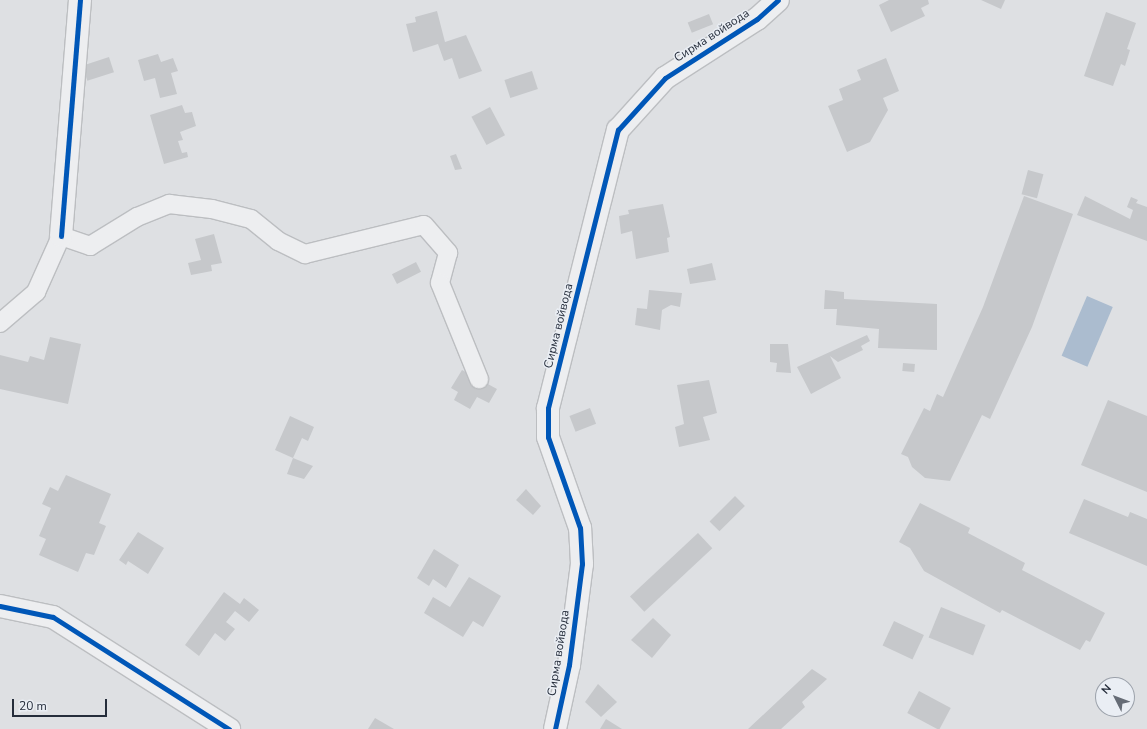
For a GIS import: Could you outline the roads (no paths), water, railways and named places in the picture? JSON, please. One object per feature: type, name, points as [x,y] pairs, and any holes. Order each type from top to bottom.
[{"type":"street","points":[[61,236],[80,0]]},
{"type":"street","name":"Сирма войвода","points":[[555,729],[569,665],[582,564],[580,528],[548,436],[548,408],[618,130],[665,78],[757,19],[778,0]]},
{"type":"street","points":[[0,606],[53,617],[229,729]]},
{"type":"lane","points":[[0,323],[36,292],[61,236],[90,246],[137,216],[169,204],[212,209],[251,219],[278,241],[305,254],[424,225],[448,253],[440,283],[479,379]]},
{"type":"water","points":[[1087,296],[1113,307],[1087,367],[1062,356]]}]
